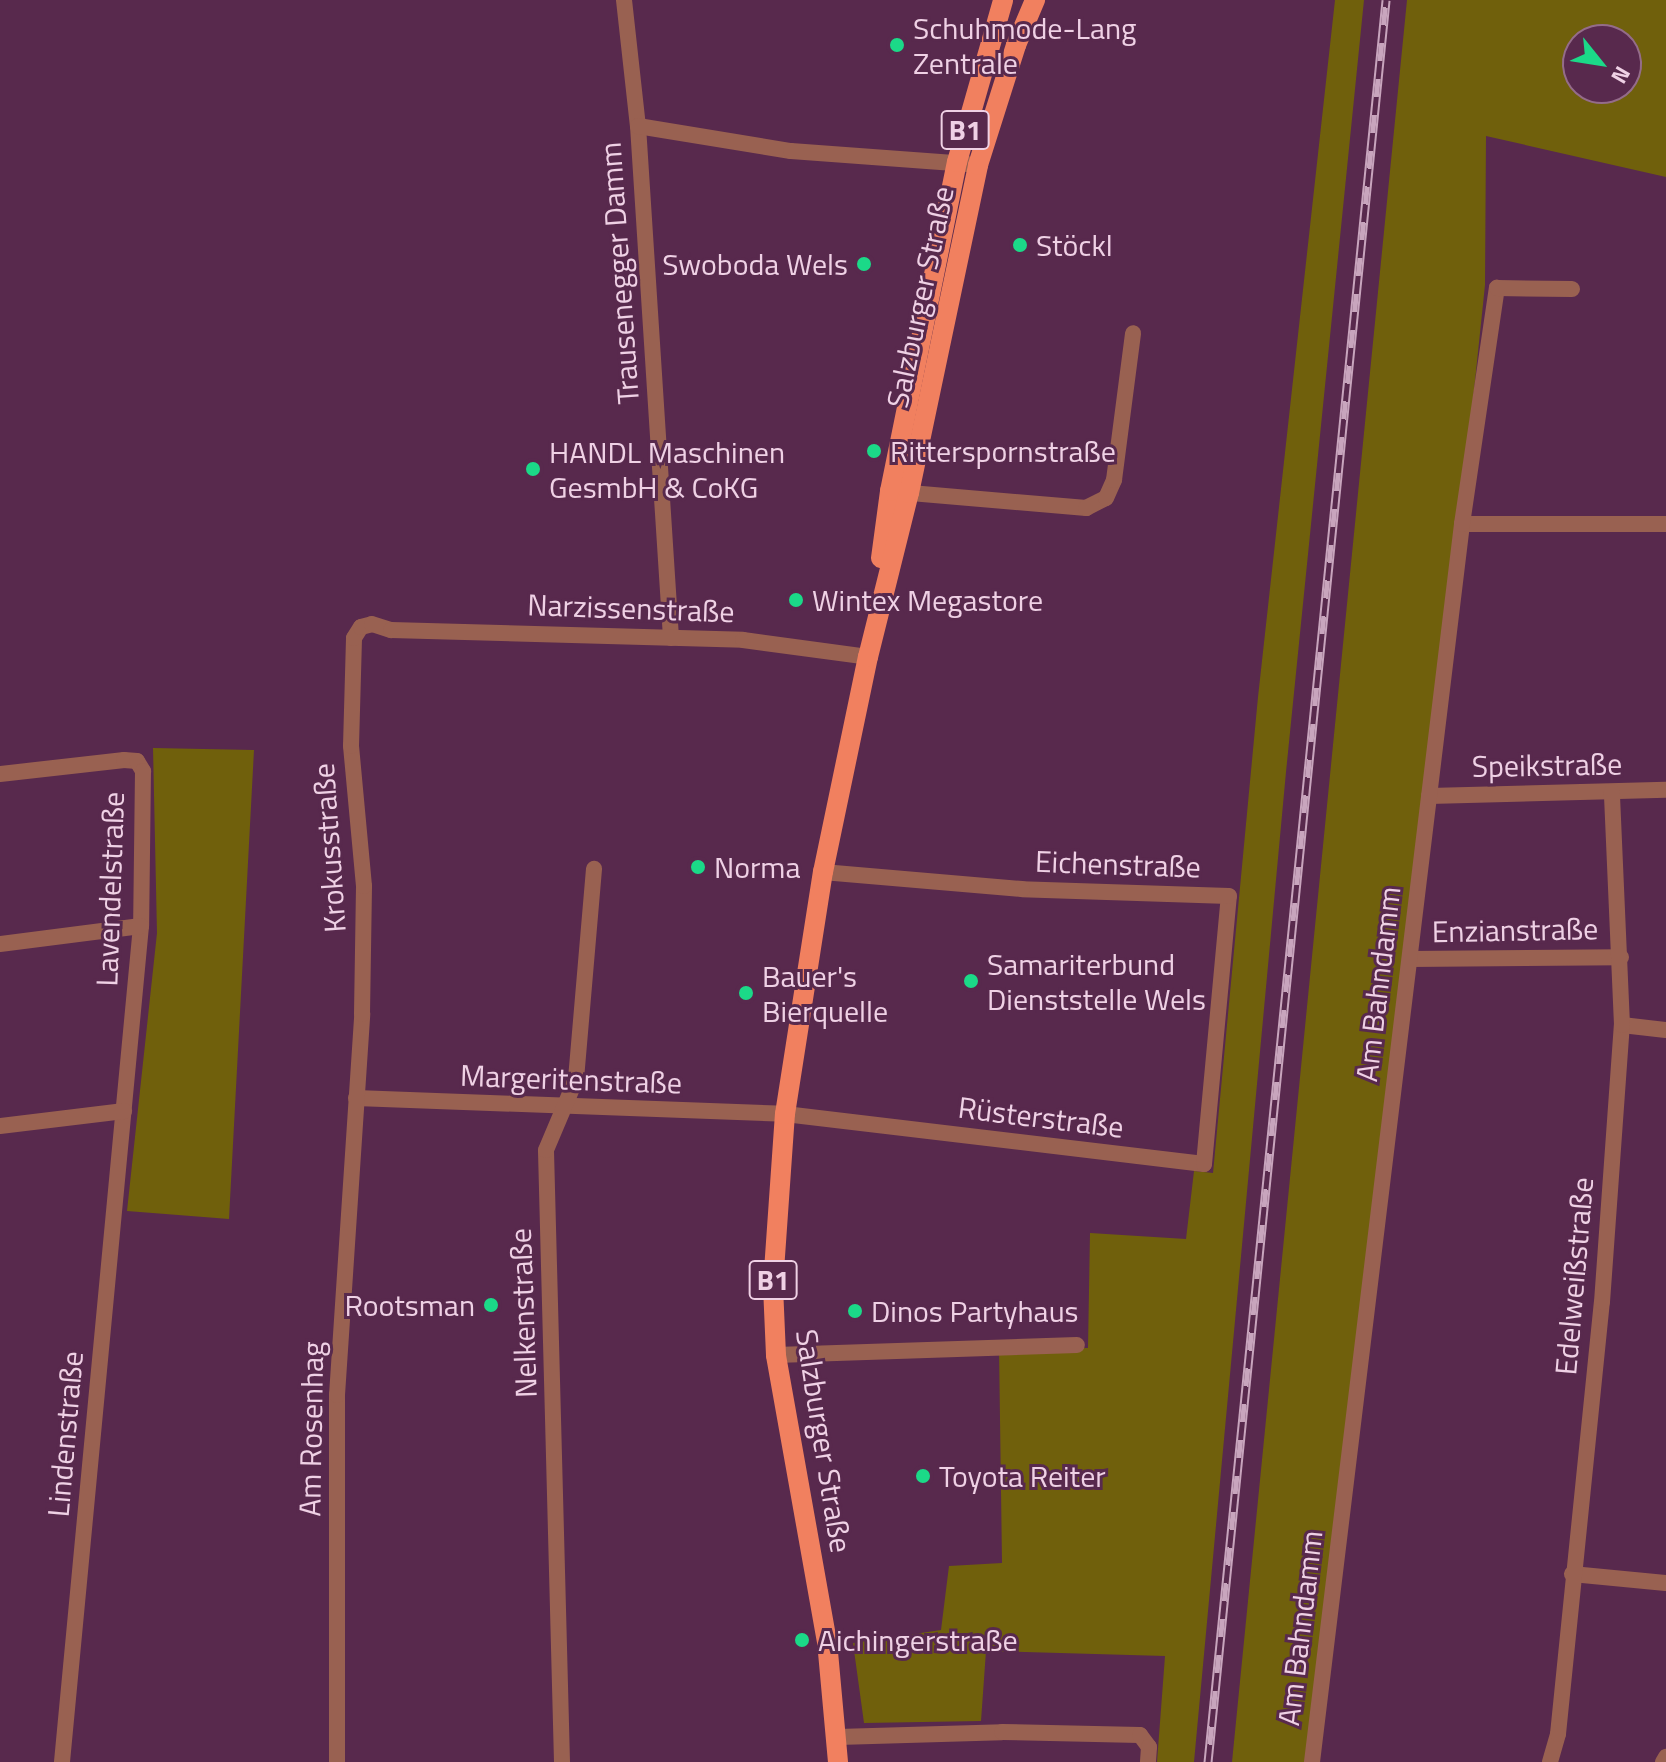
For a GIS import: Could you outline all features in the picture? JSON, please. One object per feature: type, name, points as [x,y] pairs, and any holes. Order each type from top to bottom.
[{"type":"main road","name":"Salzburger Straße","points":[[838,1762],[838,1737],[820,1601],[776,1355],[773,1285],[785,1114],[823,872],[868,657],[957,162],[1003,0]]},
{"type":"main road","name":"Salzburger Straße","points":[[899,492],[978,165],[1016,45],[1035,0]]},
{"type":"street","name":"Trausenegger Damm","points":[[624,0],[638,126],[671,638]]},
{"type":"street","points":[[638,126],[791,151],[978,165]]},
{"type":"street","name":"Am Bahndamm","points":[[1312,1762],[1462,524],[1497,288],[1572,289]]},
{"type":"street","points":[[899,492],[1086,508],[1106,498],[1114,480],[1133,333]]},
{"type":"street","points":[[1462,524],[1666,524]]},
{"type":"street","name":"Krokusstraße","points":[[356,1098],[362,1014],[364,886],[357,784],[351,746],[354,638],[361,627],[372,624],[391,630]]},
{"type":"street","name":"Narzissenstraße","points":[[391,630],[743,640],[868,657]]},
{"type":"street","name":"Lavendelstraße","points":[[0,774],[137,761],[143,771],[141,926],[124,1111]]},
{"type":"street","name":"Speikstraße","points":[[1429,796],[1666,790]]},
{"type":"street","name":"Edelweißstraße","points":[[1550,1762],[1558,1734],[1602,1302],[1622,1025],[1612,792]]},
{"type":"street","name":"Nelkenstraße","points":[[562,1762],[546,1150],[576,1079],[594,869]]},
{"type":"street","name":"Eichenstraße","points":[[823,872],[1022,889],[1229,896],[1212,1079]]},
{"type":"street","points":[[0,944],[141,926]]},
{"type":"street","name":"Enzianstraße","points":[[1410,959],[1621,957]]},
{"type":"street","points":[[1622,1025],[1666,1030]]},
{"type":"street","name":"Rüsterstraße","points":[[785,1114],[1204,1164],[1212,1079]]},
{"type":"street","name":"Margeritenstraße","points":[[356,1098],[785,1114]]},
{"type":"street","name":"Am Rosenhag","points":[[337,1762],[337,1395],[356,1098]]},
{"type":"street","points":[[0,1126],[124,1111]]},
{"type":"street","name":"Lindenstraße","points":[[62,1762],[124,1111]]},
{"type":"street","points":[[776,1355],[1077,1345]]},
{"type":"street","points":[[1572,1574],[1666,1583]]},
{"type":"street","points":[[838,1737],[1002,1732],[1140,1735],[1149,1747],[1148,1762]]},
{"type":"shaded area","points":[[1335,0],[1364,0],[1286,772],[1194,1762],[1157,1762],[1165,1656],[986,1651],[981,1721],[864,1723],[853,1643],[941,1630],[949,1566],[1002,1563],[999,1347],[1088,1348],[1090,1233],[1186,1239],[1194,1171],[1213,1173],[1258,697]]},
{"type":"shaded area","points":[[1407,0],[1666,0],[1666,177],[1486,136],[1485,285],[1464,486],[1308,1762],[1232,1762]]},
{"type":"shaded area","points":[[153,748],[254,750],[229,1219],[127,1211],[157,933]]},
{"type":"railway","points":[[1208,1762],[1386,0]]},
{"type":"place","name":"Schuhmode-Lang Zentrale","points":[[897,45]]},
{"type":"place","name":"Stöckl","points":[[1020,245]]},
{"type":"place","name":"Swoboda Wels","points":[[864,264]]},
{"type":"place","name":"Ritterspornstraße","points":[[874,451]]},
{"type":"place","name":"HANDL Maschinen GesmbH & CoKG","points":[[533,469]]},
{"type":"place","name":"Wintex Megastore","points":[[796,600]]},
{"type":"place","name":"Norma","points":[[698,867]]},
{"type":"place","name":"Samariterbund Dienststelle Wels","points":[[971,981]]},
{"type":"place","name":"Bauer's Bierquelle","points":[[746,993]]},
{"type":"place","name":"Rootsman","points":[[491,1305]]},
{"type":"place","name":"Dinos Partyhaus","points":[[855,1311]]},
{"type":"place","name":"Toyota Reiter","points":[[923,1476]]},
{"type":"place","name":"Aichingerstraße","points":[[802,1640]]}]
